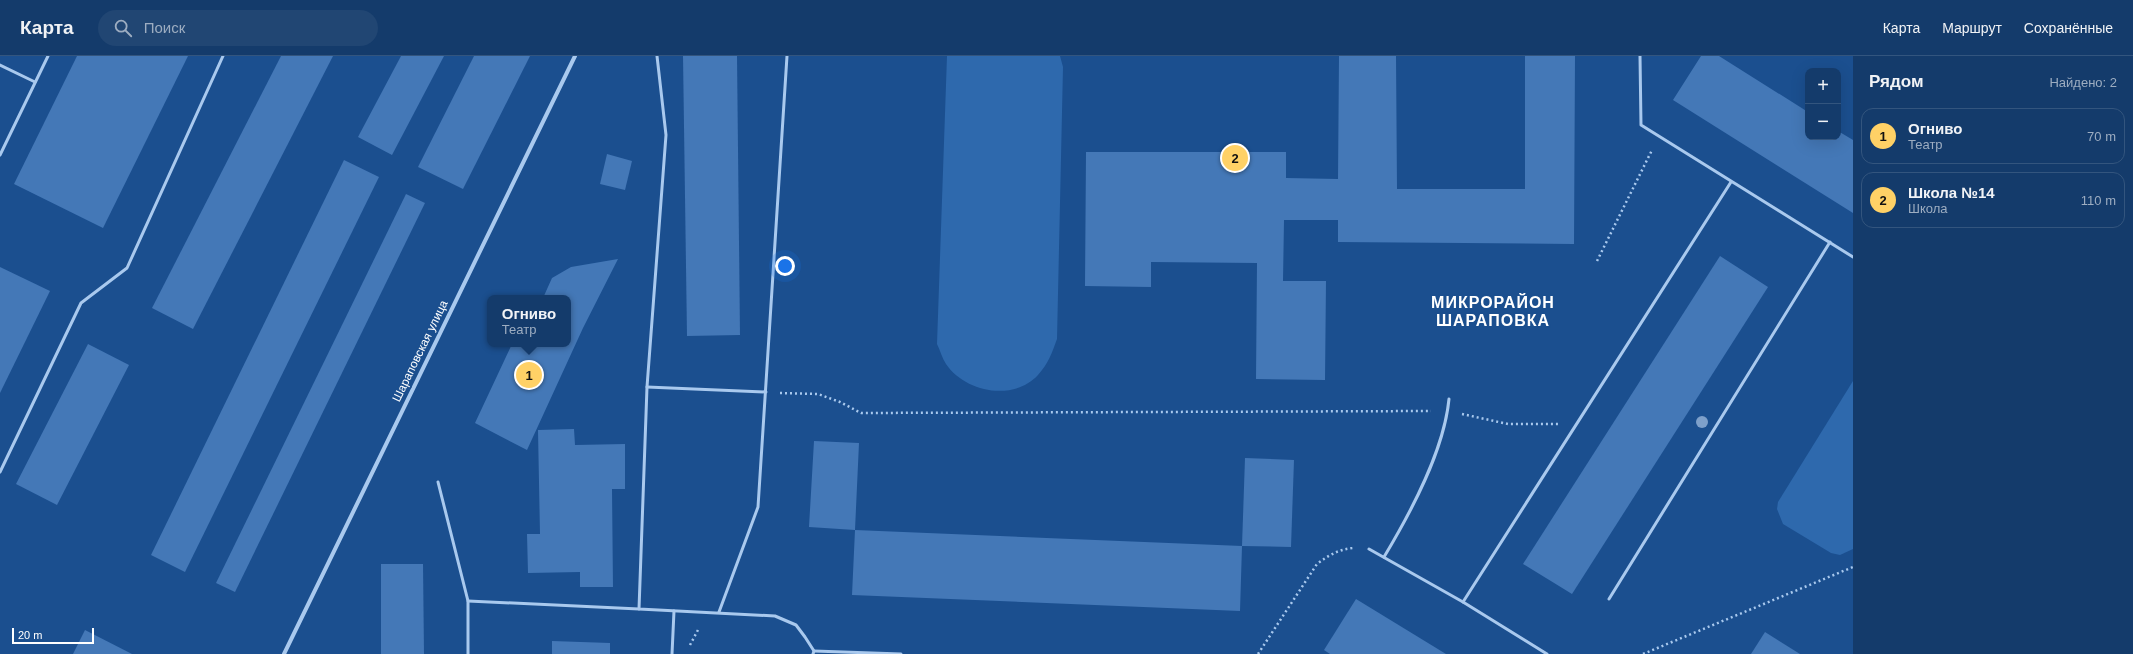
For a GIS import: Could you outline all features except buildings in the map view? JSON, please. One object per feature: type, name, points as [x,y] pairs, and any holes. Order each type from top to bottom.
[{"type":"street","name":"Шараповская улица","points":[[284,654],[575,56]]},
{"type":"lane","points":[[0,155],[48,56]]},
{"type":"lane","points":[[0,472],[81,303],[127,268],[223,56]]},
{"type":"lane","points":[[639,609],[647,387],[666,135],[657,56]]},
{"type":"lane","points":[[719,612],[758,507],[787,56]]},
{"type":"lane","points":[[1640,56],[1641,125],[1853,257]]},
{"type":"lane","points":[[0,65],[35,82]]},
{"type":"lane","points":[[1463,602],[1731,182]]},
{"type":"lane","points":[[1609,599],[1830,242]]},
{"type":"lane","points":[[647,387],[766,392]]},
{"type":"lane","points":[[1384,557],[1406,520],[1427,474],[1448,411],[1449,399]]},
{"type":"lane","points":[[438,482],[468,601],[468,654]]},
{"type":"lane","points":[[1369,549],[1463,602],[1547,654]]},
{"type":"lane","points":[[468,601],[674,611],[708,611],[775,616],[796,625],[814,652],[901,654]]},
{"type":"lane","points":[[672,654],[674,611]]},
{"type":"path","points":[[1597,261],[1659,136]]},
{"type":"path","points":[[766,392],[818,394],[840,402],[861,413],[1448,411],[1508,424],[1577,424]]},
{"type":"path","points":[[1258,654],[1317,564],[1331,554],[1346,548],[1360,547],[1369,549]]},
{"type":"path","points":[[1643,654],[1853,567]]},
{"type":"path","points":[[688,648],[708,611]]},
{"type":"shaded area","points":[[947,56],[1060,56],[1063,67],[1057,339],[1049,358],[1038,375],[1028,383],[1016,389],[1003,391],[990,390],[977,387],[965,381],[954,374],[946,364],[937,344]]},
{"type":"shaded area","points":[[1853,381],[1853,549],[1840,555],[1831,553],[1783,524],[1777,509],[1778,502]]},
{"type":"place","name":"Школа №14","points":[[1235,158]]},
{"type":"place","name":"Огниво","points":[[529,375]]},
{"type":"district","name":"МИКРОРАЙОН ШАРАПОВКА","points":[[1493,311]]}]
